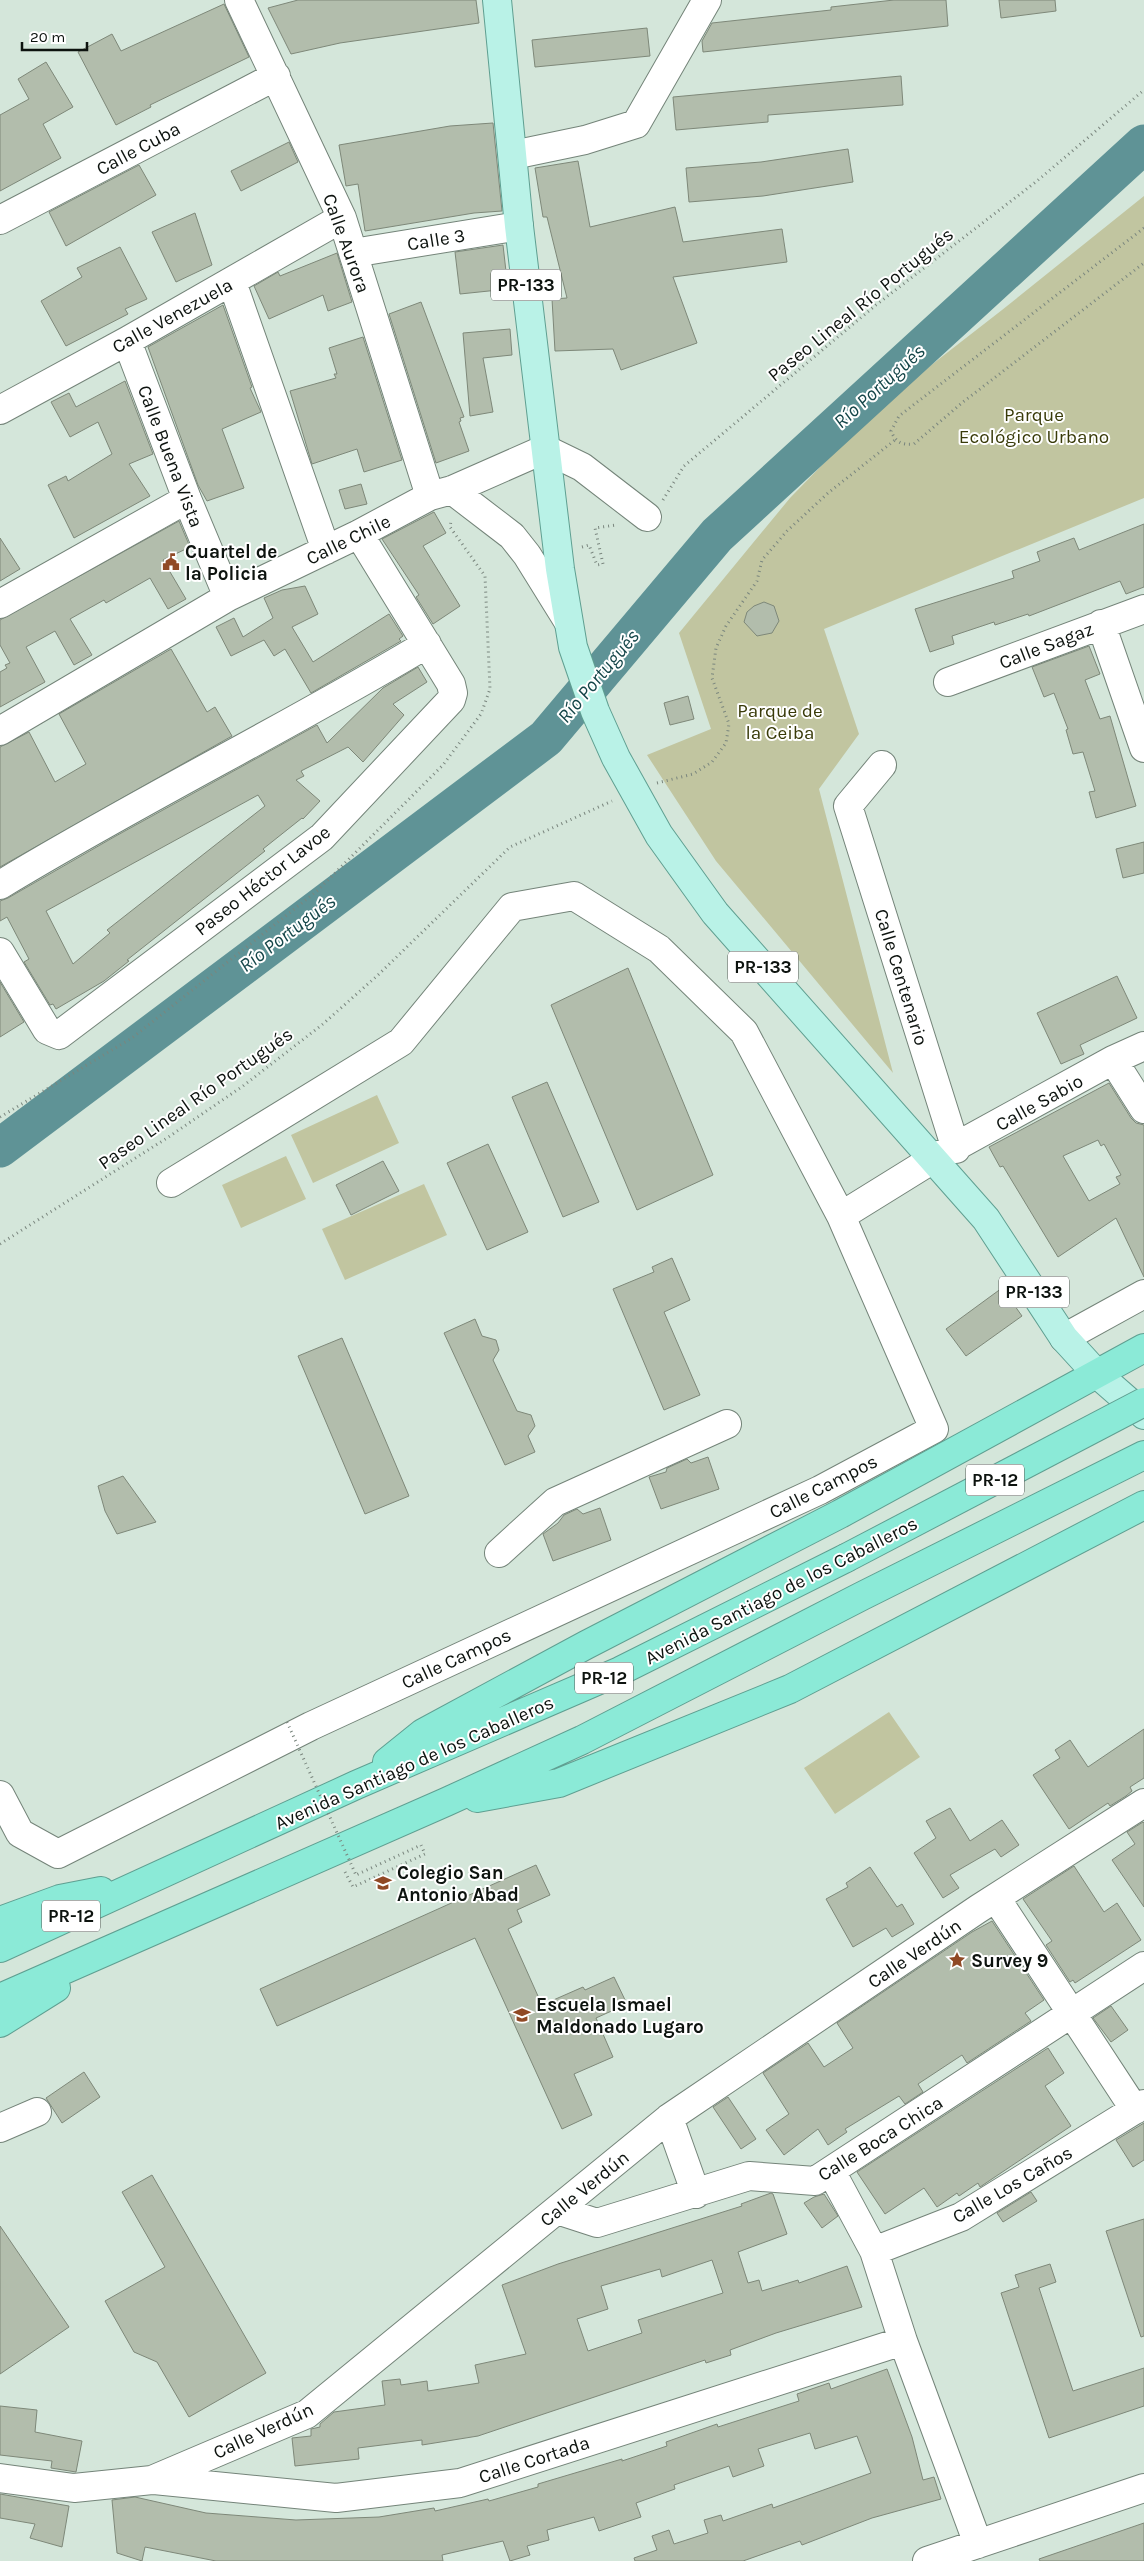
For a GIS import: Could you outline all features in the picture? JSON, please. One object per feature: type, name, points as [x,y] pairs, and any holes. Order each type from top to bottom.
[{"type":"highway","points":[[356,1786],[423,1733],[586,1645],[849,1510],[1144,1348]]},
{"type":"highway","name":"Avenida Santiago de los Caballeros","points":[[0,1948],[356,1786],[620,1671],[846,1558],[1144,1402]]},
{"type":"highway","name":"PR-12","points":[[0,1998],[446,1802],[582,1740],[862,1596],[1144,1455]]},
{"type":"highway","points":[[446,1802],[531,1790],[559,1784],[790,1689],[1144,1505]]},
{"type":"highway","points":[[0,1920],[60,1899],[141,1884]]},
{"type":"highway","points":[[0,2023],[133,1939]]},
{"type":"main road","name":"PR-133","points":[[497,0],[519,226],[545,449],[568,621],[573,647],[592,702],[616,758],[658,835],[715,913],[945,1154],[1064,1338],[1096,1373],[1144,1416]]},
{"type":"street","name":"Calle Aurora","points":[[239,0],[342,218],[353,253],[441,493]]},
{"type":"street","points":[[513,155],[585,140],[636,124],[707,0]]},
{"type":"street","name":"Calle Cuba","points":[[0,220],[276,76]]},
{"type":"street","name":"Calle Venezuela","points":[[0,410],[127,341],[342,218]]},
{"type":"street","name":"Calle 3","points":[[353,253],[519,226]]},
{"type":"street","points":[[232,282],[326,550]]},
{"type":"street","name":"Calle Buena Vista","points":[[127,341],[187,499],[228,597]]},
{"type":"street","points":[[545,449],[582,467],[646,518]]},
{"type":"street","name":"Calle Chile","points":[[0,731],[228,597],[441,493],[545,449]]},
{"type":"street","points":[[441,493],[512,536],[527,555],[568,621]]},
{"type":"street","points":[[0,604],[187,499]]},
{"type":"street","points":[[0,885],[78,838],[346,692],[427,644],[360,534]]},
{"type":"street","name":"Calle Sagaz","points":[[948,682],[1144,609]]},
{"type":"street","points":[[1101,624],[1144,748]]},
{"type":"street","name":"Paseo Héctor Lavoe","points":[[2,961],[46,1030],[59,1034],[322,837],[451,700],[453,693],[451,684],[427,644]]},
{"type":"street","name":"Calle Centenario","points":[[882,765],[848,806],[945,1154]]},
{"type":"street","points":[[171,1183],[401,1042],[512,907],[574,896],[659,949],[744,1032],[841,1216]]},
{"type":"street","name":"Calle Sabio","points":[[841,1216],[945,1154],[1113,1060],[1144,1046]]},
{"type":"street","points":[[1113,1060],[1144,1109]]},
{"type":"street","name":"Calle Campos","points":[[0,1795],[20,1833],[58,1854],[311,1726],[820,1490],[934,1428],[841,1216]]},
{"type":"street","points":[[1064,1338],[1144,1294]]},
{"type":"street","points":[[499,1553],[555,1502],[727,1424]]},
{"type":"street","name":"Calle Verdún","points":[[0,2478],[74,2488],[152,2480],[307,2414],[669,2118],[996,1898],[1144,1803]]},
{"type":"street","points":[[996,1898],[1072,2014],[1139,2107]]},
{"type":"street","name":"Calle Boca Chica","points":[[557,2210],[597,2224],[750,2176],[815,2181],[1144,1966]]},
{"type":"street","name":"Calle Los Caños","points":[[874,2251],[961,2217],[1139,2107]]},
{"type":"street","points":[[0,2128],[36,2112]]},
{"type":"street","points":[[669,2118],[696,2194]]},
{"type":"street","points":[[831,2171],[874,2251],[903,2341],[978,2544]]},
{"type":"street","name":"Calle Cortada","points":[[152,2480],[336,2498],[460,2483],[903,2341]]},
{"type":"street","points":[[927,2561],[1144,2488]]},
{"type":"path","name":"Paseo Lineal Río Portugués","points":[[559,561],[590,545],[597,565],[603,564],[595,528],[623,525],[646,518],[657,511],[684,466],[876,305],[1037,181],[1144,90]]},
{"type":"path","points":[[1144,228],[899,416],[891,432],[895,440],[904,445],[914,444],[963,402],[1144,263]]},
{"type":"path","name":"Paseo Lineal Río Portugués","points":[[0,1244],[166,1138],[243,1086],[323,1024],[378,975],[510,847],[634,791],[669,778],[693,774],[712,762],[726,743],[729,724],[712,678],[716,648],[726,626],[757,581],[762,560],[787,531],[828,493],[895,440]]},
{"type":"path","points":[[286,1722],[356,1876],[421,1846],[425,1854],[353,1887]]},
{"type":"green space","name":"Parque Ecológico Urbano","points":[[1144,196],[1144,498],[824,629],[859,734],[819,789],[893,1073],[716,861],[647,755],[711,729],[679,633],[790,498],[860,426],[930,366]]},
{"type":"green space","points":[[377,1095],[399,1143],[313,1183],[291,1135]]},
{"type":"green space","points":[[286,1156],[306,1199],[241,1228],[222,1185]]},
{"type":"green space","points":[[424,1184],[447,1235],[345,1280],[322,1229]]},
{"type":"green space","points":[[889,1712],[920,1757],[835,1814],[804,1768]]},
{"type":"building","points":[[298,0],[476,0],[479,23],[340,43],[291,54],[268,8]]},
{"type":"building","points":[[894,0],[946,0],[948,26],[703,52],[702,41],[712,23],[831,10],[831,7]]},
{"type":"building","points":[[999,0],[1055,0],[1056,11],[1001,18]]},
{"type":"building","points":[[224,4],[249,57],[150,105],[151,107],[116,125],[78,52],[112,34],[121,51]]},
{"type":"building","points":[[647,28],[650,56],[535,67],[532,40]]},
{"type":"building","points":[[46,62],[73,107],[43,124],[61,158],[0,191],[0,115],[29,99],[18,79]]},
{"type":"building","points":[[901,76],[903,105],[768,115],[768,122],[676,130],[673,97]]},
{"type":"building","points":[[493,123],[502,211],[474,213],[365,231],[358,184],[346,186],[339,145],[450,126]]},
{"type":"building","points":[[289,142],[298,162],[241,191],[231,171]]},
{"type":"building","points":[[848,149],[853,182],[763,196],[689,202],[686,168],[761,162]]},
{"type":"building","points":[[578,161],[590,227],[675,207],[683,242],[782,229],[787,262],[673,277],[697,343],[621,370],[613,349],[555,351],[552,299],[567,298],[547,217],[543,217],[535,168]]},
{"type":"building","points":[[139,165],[156,195],[66,246],[49,212]]},
{"type":"building","points":[[195,213],[212,265],[176,282],[152,232]]},
{"type":"building","points":[[503,245],[508,289],[460,294],[455,252]]},
{"type":"building","points":[[120,247],[147,299],[125,309],[128,314],[66,346],[41,301],[82,277],[77,268]]},
{"type":"building","points":[[337,253],[352,302],[328,311],[323,295],[269,319],[254,286],[278,272],[280,276]]},
{"type":"building","points":[[421,302],[464,417],[460,418],[461,421],[459,422],[469,451],[436,463],[389,314]]},
{"type":"building","points":[[223,305],[252,387],[250,388],[261,412],[222,429],[244,488],[207,501],[198,485],[148,347]]},
{"type":"building","points":[[510,329],[512,355],[483,358],[493,412],[470,416],[463,333]]},
{"type":"building","points":[[363,337],[402,460],[364,472],[357,449],[312,464],[290,391],[336,378],[334,374],[337,374],[329,348]]},
{"type":"building","points":[[125,381],[153,454],[129,464],[150,496],[74,538],[48,485],[66,476],[68,481],[112,454],[98,422],[70,437],[51,402],[69,393],[76,407]]},
{"type":"building","points":[[361,484],[367,504],[345,509],[339,490]]},
{"type":"building","points":[[434,512],[446,533],[423,546],[460,606],[433,624],[416,597],[419,595],[382,539]]},
{"type":"building","points":[[179,521],[190,547],[163,560],[186,599],[168,609],[150,578],[106,603],[104,600],[70,619],[92,655],[74,665],[55,631],[26,647],[45,682],[0,707],[0,672],[7,668],[5,665],[10,663],[0,645],[0,620]]},
{"type":"building","points":[[1144,524],[1144,587],[1126,594],[1120,581],[1029,616],[1028,614],[995,625],[994,622],[952,636],[954,644],[930,652],[915,609],[1014,578],[1012,571],[1040,561],[1037,552],[1074,538],[1079,550]]},
{"type":"building","points":[[0,538],[20,569],[0,581]]},
{"type":"building","points":[[305,586],[318,614],[292,627],[313,662],[389,614],[403,636],[399,639],[401,641],[311,693],[285,649],[274,656],[264,640],[231,656],[216,627],[234,618],[243,637],[273,618],[264,598],[282,590]]},
{"type":"building","points":[[764,602],[774,606],[779,621],[772,633],[757,636],[744,622],[747,612],[754,606]]},
{"type":"building","points":[[1089,646],[1100,674],[1085,680],[1100,719],[1110,716],[1136,806],[1096,818],[1089,792],[1095,791],[1083,752],[1073,754],[1066,730],[1068,729],[1054,693],[1044,697],[1032,667]]},
{"type":"building","points":[[171,649],[207,712],[215,707],[232,736],[0,867],[0,747],[29,732],[55,782],[86,764],[59,714]]},
{"type":"building","points":[[418,667],[427,682],[393,704],[404,715],[363,762],[348,747],[301,771],[304,776],[296,780],[320,801],[303,819],[263,849],[265,851],[127,960],[129,961],[104,981],[56,1009],[53,1004],[50,1005],[24,962],[29,959],[7,917],[0,921],[0,901],[317,725],[327,743],[383,688]],"holes":[[[258,795],[265,806],[107,930],[110,933],[73,964],[46,911]]]},
{"type":"building","points":[[688,696],[694,719],[670,725],[664,703]]},
{"type":"building","points":[[1144,842],[1144,873],[1123,878],[1116,849]]},
{"type":"building","points":[[628,968],[713,1175],[637,1210],[551,1005]]},
{"type":"building","points":[[1117,976],[1137,1018],[1080,1045],[1084,1054],[1061,1064],[1037,1013]]},
{"type":"building","points":[[0,982],[24,1022],[0,1037]]},
{"type":"building","points":[[547,1082],[599,1202],[563,1217],[512,1097]]},
{"type":"building","points":[[1109,1083],[1131,1118],[1136,1123],[1144,1125],[1144,1277],[1116,1218],[1058,1257],[1003,1166],[1000,1167],[989,1147]],"holes":[[[1098,1140],[1101,1146],[1104,1144],[1121,1175],[1116,1177],[1120,1184],[1089,1201],[1063,1156]]]},
{"type":"building","points":[[488,1144],[528,1232],[487,1250],[447,1163]]},
{"type":"building","points":[[383,1161],[399,1191],[351,1215],[336,1185]]},
{"type":"building","points":[[672,1258],[690,1300],[664,1312],[700,1395],[664,1410],[613,1289],[654,1272],[652,1267]]},
{"type":"building","points":[[1002,1288],[1022,1316],[966,1356],[946,1329]]},
{"type":"building","points":[[475,1319],[482,1336],[496,1340],[499,1350],[493,1360],[517,1411],[531,1415],[535,1426],[528,1436],[535,1452],[505,1465],[444,1333]]},
{"type":"building","points":[[342,1338],[409,1496],[365,1514],[298,1356]]},
{"type":"building","points":[[708,1457],[719,1489],[661,1509],[649,1477],[666,1472],[667,1468],[687,1459],[691,1463]]},
{"type":"building","points":[[123,1476],[156,1522],[117,1534],[105,1511],[98,1486]]},
{"type":"building","points":[[600,1508],[611,1540],[553,1561],[543,1534],[558,1523],[564,1515],[577,1509],[583,1514]]},
{"type":"building","points":[[1144,1729],[1144,1778],[1130,1787],[1132,1791],[1126,1796],[1110,1806],[1108,1803],[1069,1829],[1033,1775],[1060,1758],[1055,1750],[1070,1740],[1088,1767]]},
{"type":"building","points":[[950,1808],[970,1841],[1002,1820],[1019,1845],[1001,1857],[995,1849],[950,1875],[959,1888],[943,1898],[914,1853],[936,1838],[926,1821]]},
{"type":"building","points":[[1143,1822],[1144,1907],[1112,1860],[1135,1844],[1127,1832]]},
{"type":"building","points":[[536,1865],[550,1895],[517,1910],[522,1922],[508,1929],[542,2005],[583,1987],[585,1990],[614,1977],[627,2004],[596,2018],[613,2057],[574,2074],[592,2115],[562,2129],[475,1938],[277,2026],[260,1989]]},
{"type":"building","points":[[1074,1866],[1104,1912],[1117,1903],[1141,1940],[1075,1983],[1073,1980],[1070,1982],[1046,1945],[1052,1941],[1023,1899]]},
{"type":"building","points":[[870,1867],[897,1907],[902,1904],[914,1924],[892,1937],[886,1928],[853,1947],[826,1899],[848,1887],[846,1883]]},
{"type":"building","points":[[992,1921],[1044,2000],[1025,2013],[1031,2021],[967,2063],[962,2055],[918,2084],[923,2092],[905,2104],[899,2096],[845,2129],[847,2132],[828,2145],[818,2129],[784,2155],[766,2130],[789,2114],[763,2073],[808,2043],[824,2067],[853,2048],[837,2023],[972,1932]]},
{"type":"building","points":[[1111,2006],[1128,2030],[1111,2042],[1093,2018]]},
{"type":"building","points":[[1048,2048],[1064,2073],[1045,2086],[1071,2126],[980,2187],[978,2183],[959,2196],[957,2193],[937,2207],[924,2188],[885,2214],[857,2172]]},
{"type":"building","points":[[84,2072],[100,2097],[62,2123],[46,2098]]},
{"type":"building","points":[[728,2097],[756,2139],[741,2149],[713,2107]]},
{"type":"building","points":[[1144,2123],[1144,2160],[1133,2167],[1116,2140]]},
{"type":"building","points":[[152,2175],[266,2373],[189,2417],[157,2362],[134,2352],[105,2301],[165,2267],[122,2192]]},
{"type":"building","points":[[1031,2192],[1037,2201],[1003,2222],[997,2213]]},
{"type":"building","points":[[771,2193],[773,2194],[787,2234],[738,2252],[748,2283],[759,2280],[762,2291],[798,2280],[799,2283],[847,2266],[862,2307],[776,2333],[730,2350],[731,2355],[706,2363],[705,2360],[478,2436],[422,2445],[422,2440],[358,2448],[359,2459],[295,2466],[292,2438],[311,2436],[311,2429],[320,2427],[320,2424],[334,2412],[385,2405],[382,2381],[400,2379],[401,2385],[427,2381],[428,2391],[479,2383],[475,2365],[526,2354],[502,2285],[558,2264],[742,2206],[741,2204]],"holes":[[[712,2260],[723,2293],[638,2320],[642,2333],[588,2351],[577,2319],[608,2309],[601,2286],[660,2269],[662,2277]]]},
{"type":"building","points":[[824,2194],[838,2216],[822,2228],[804,2203]]},
{"type":"building","points":[[1144,2219],[1144,2336],[1141,2337],[1106,2231]]},
{"type":"building","points":[[0,2226],[69,2327],[0,2374]]},
{"type":"building","points":[[1050,2264],[1056,2282],[1039,2288],[1073,2391],[1144,2368],[1144,2406],[1049,2438],[1001,2293],[1019,2287],[1015,2275]]},
{"type":"building","points":[[887,2369],[912,2437],[923,2480],[934,2477],[941,2499],[872,2518],[802,2545],[800,2541],[743,2561],[635,2561],[634,2558],[657,2550],[652,2536],[669,2530],[674,2544],[708,2533],[704,2520],[721,2515],[723,2521],[772,2504],[773,2508],[871,2473],[857,2436],[815,2449],[810,2433],[758,2449],[764,2466],[733,2477],[729,2466],[674,2485],[675,2489],[636,2503],[641,2517],[599,2531],[594,2517],[547,2530],[549,2540],[527,2546],[530,2555],[510,2561],[503,2541],[442,2555],[443,2561],[216,2561],[145,2547],[142,2561],[117,2553],[112,2500],[135,2497],[206,2513],[296,2520],[379,2517],[434,2508],[435,2511],[488,2499],[489,2501],[538,2487],[538,2484],[622,2459],[622,2461],[667,2446],[666,2442],[717,2424],[718,2427],[799,2401],[797,2394],[829,2383],[831,2389]]},
{"type":"building","points":[[0,2406],[37,2410],[35,2432],[82,2441],[76,2472],[51,2468],[52,2461],[0,2455]]},
{"type":"building","points":[[0,2494],[69,2506],[62,2547],[30,2538],[35,2524],[0,2518]]},
{"type":"building","points":[[1144,2523],[1144,2561],[1040,2561],[1039,2559]]},
{"type":"waterway","name":"Río Portugués","points":[[0,1148],[546,738],[717,535],[1144,144]]},
{"type":"place","name":"Cuartel de la Policia","points":[[171,562]]},
{"type":"place","name":"Colegio San Antonio Abad","points":[[383,1883]]},
{"type":"place","name":"Survey 9","points":[[957,1960]]},
{"type":"place","name":"Escuela Ismael Maldonado Lugaro","points":[[522,2015]]},
{"type":"park label","name":"Parque de la Ceiba","points":[[780,721]]}]
